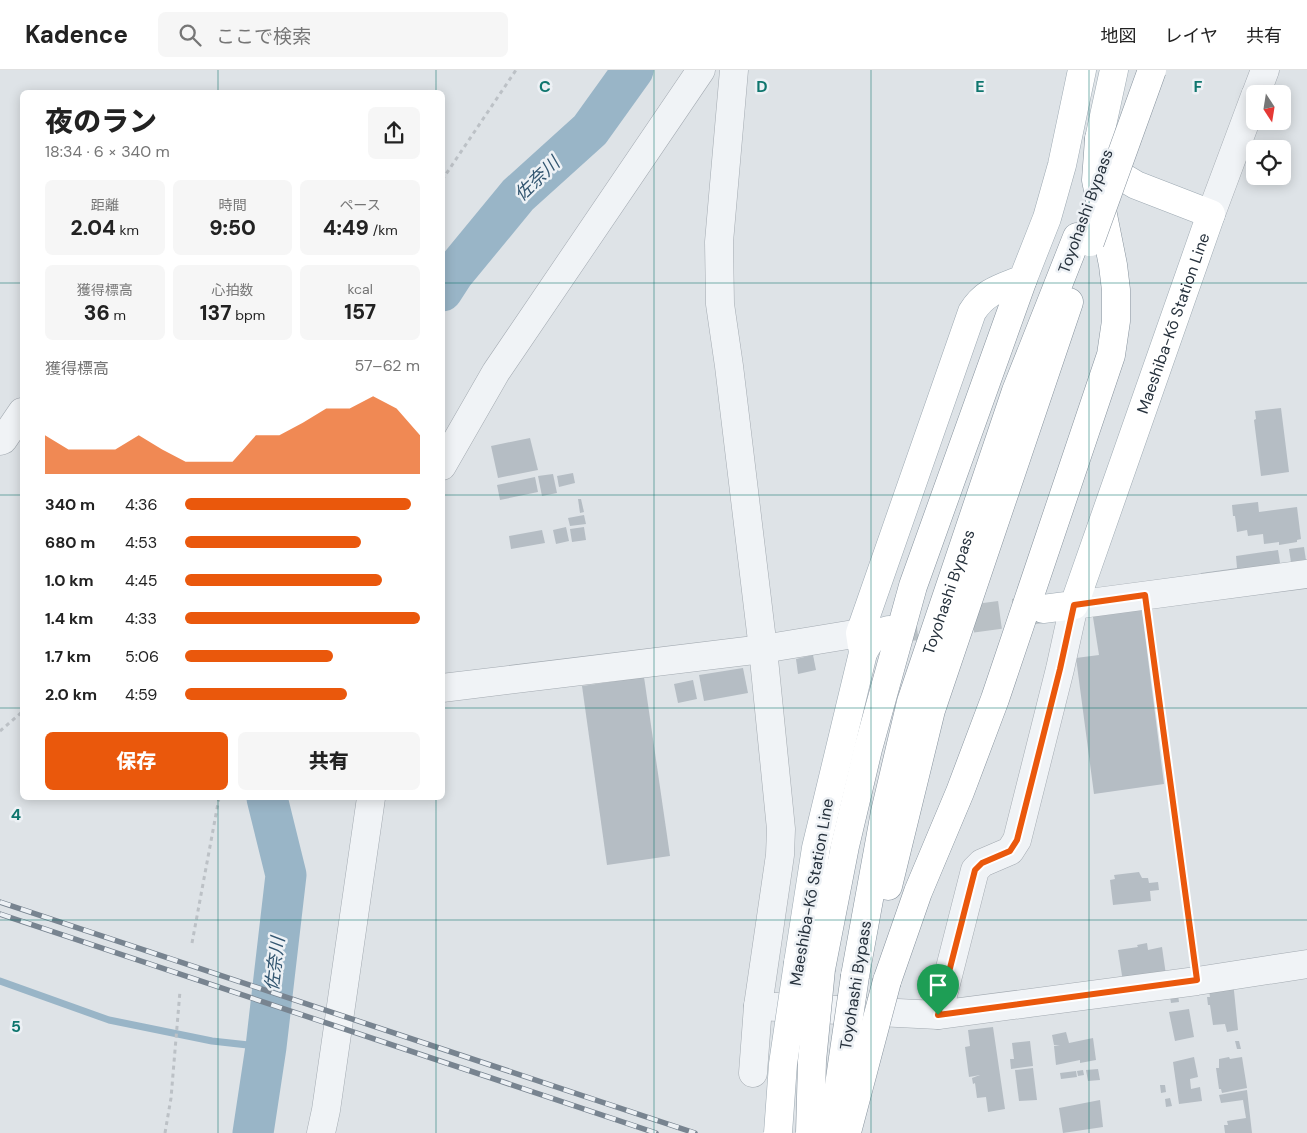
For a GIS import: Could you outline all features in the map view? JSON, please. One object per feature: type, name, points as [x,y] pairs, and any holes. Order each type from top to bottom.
[{"type":"main road","points":[[810,1133],[812,1061],[809,966],[845,846],[868,749],[913,586],[1023,279],[1047,218],[1060,174],[1082,70]]},
{"type":"main road","points":[[869,978],[918,892],[960,792],[995,699],[1111,355],[1116,321],[1116,290],[1113,265],[1096,180],[1099,139],[1114,70]]},
{"type":"main road","name":"Toyohashi Bypass","points":[[832,1133],[931,710],[1137,70]]},
{"type":"main road","name":"Toyohashi Bypass","points":[[1083,239],[1152,70]]},
{"type":"main road","name":"Maeshiba-Kō Station Line","points":[[1074,605],[1212,214],[1136,185],[1121,176],[1102,151],[1099,139]]},
{"type":"main road","name":"Maeshiba-Kō Station Line","points":[[778,1133],[783,1064],[809,966],[816,848],[862,643],[972,312],[979,301],[990,292],[1023,279]]},
{"type":"main road","points":[[1043,609],[1074,605]]},
{"type":"main road","name":"Maeshiba-Kō Station Line","points":[[862,643],[880,632],[889,630]]},
{"type":"main road","name":"Toyohashi Bypass","points":[[846,1133],[869,978]]},
{"type":"street","points":[[445,461],[496,372],[701,70]]},
{"type":"street","points":[[734,70],[719,242],[720,304],[763,648],[781,829],[780,855],[758,1006],[753,1073]]},
{"type":"street","points":[[1259,85],[1265,70]]},
{"type":"street","points":[[1212,214],[1246,120]]},
{"type":"street","points":[[0,441],[3,440],[20,415]]},
{"type":"street","points":[[938,1015],[975,870],[982,863],[1010,851],[1017,840],[1074,605],[1307,574]]},
{"type":"street","points":[[445,688],[763,648],[862,643]]},
{"type":"street","points":[[321,1133],[326,1110],[371,800]]},
{"type":"street","points":[[758,1006],[938,1015],[1307,964]]},
{"type":"path","points":[[445,176],[516,70]]},
{"type":"path","points":[[1145,595],[1197,980]]},
{"type":"path","points":[[0,731],[20,714]]},
{"type":"path","points":[[192,943],[219,800]]},
{"type":"path","points":[[165,1133],[171,1098],[180,991]]},
{"type":"building","points":[[1281,408],[1289,472],[1261,476],[1254,420],[1256,419],[1255,411]]},
{"type":"building","points":[[530,438],[538,470],[498,478],[491,446]]},
{"type":"building","points":[[573,473],[575,483],[559,487],[557,476]]},
{"type":"building","points":[[553,474],[557,493],[542,496],[538,476]]},
{"type":"building","points":[[535,477],[538,492],[500,500],[497,485]]},
{"type":"building","points":[[578,499],[581,499],[584,512],[580,513]]},
{"type":"building","points":[[1258,502],[1259,512],[1297,507],[1301,539],[1297,540],[1297,542],[1279,545],[1279,542],[1264,544],[1263,534],[1248,536],[1247,530],[1237,532],[1232,505]]},
{"type":"building","points":[[584,515],[586,524],[570,526],[568,518]]},
{"type":"building","points":[[566,527],[569,541],[556,544],[553,530]]},
{"type":"building","points":[[584,527],[586,540],[572,542],[570,529]]},
{"type":"building","points":[[542,530],[545,543],[511,549],[509,536]]},
{"type":"building","points":[[1304,547],[1307,567],[1292,569],[1289,549]]},
{"type":"building","points":[[1278,550],[1281,569],[1202,580],[1201,573],[1237,568],[1236,556]]},
{"type":"building","points":[[1141,604],[1164,784],[1094,794],[1076,658],[1099,655],[1092,611]]},
{"type":"building","points":[[813,655],[816,670],[798,674],[796,659]]},
{"type":"building","points":[[743,668],[748,693],[704,701],[699,675]]},
{"type":"building","points":[[644,677],[670,856],[607,865],[582,686]]},
{"type":"building","points":[[693,680],[697,699],[678,703],[674,684]]},
{"type":"building","points":[[1139,872],[1142,878],[1148,878],[1149,883],[1158,882],[1159,890],[1150,891],[1151,901],[1113,905],[1110,880],[1115,879],[1114,875]]},
{"type":"building","points":[[1147,943],[1148,950],[1162,947],[1166,975],[1123,982],[1118,950],[1138,947],[1137,945]]},
{"type":"building","points":[[1233,981],[1238,1030],[1227,1032],[1225,1024],[1213,1025],[1207,997],[1210,997],[1208,984]]},
{"type":"building","points":[[1178,995],[1179,1002],[1171,1003],[1170,997]]},
{"type":"building","points":[[1189,1009],[1194,1037],[1175,1041],[1169,1012]]},
{"type":"building","points":[[993,1027],[1005,1109],[988,1112],[986,1097],[977,1098],[975,1083],[973,1084],[972,1078],[980,1075],[969,1077],[965,1047],[970,1046],[968,1030]]},
{"type":"building","points":[[1066,1032],[1069,1043],[1093,1038],[1096,1060],[1080,1063],[1080,1060],[1056,1065],[1054,1046],[1060,1045],[1054,1045],[1052,1035]]},
{"type":"building","points":[[1030,1041],[1033,1066],[1011,1069],[1010,1059],[1014,1059],[1012,1043]]},
{"type":"building","points":[[1235,1041],[1239,1041],[1241,1049],[1237,1049]]},
{"type":"building","points":[[1194,1057],[1198,1077],[1190,1079],[1191,1089],[1200,1087],[1202,1101],[1179,1104],[1173,1062]]},
{"type":"building","points":[[1229,1057],[1230,1059],[1242,1057],[1247,1088],[1222,1093],[1221,1089],[1219,1089],[1216,1068],[1219,1068],[1219,1059]]},
{"type":"building","points":[[1033,1068],[1037,1100],[1019,1101],[1015,1070]]},
{"type":"building","points":[[1098,1069],[1100,1080],[1088,1081],[1086,1070]]},
{"type":"building","points":[[1083,1070],[1084,1075],[1078,1076],[1077,1071]]},
{"type":"building","points":[[1076,1071],[1077,1077],[1061,1079],[1060,1073]]},
{"type":"building","points":[[1160,1085],[1165,1085],[1166,1092],[1161,1093]]},
{"type":"building","points":[[1247,1090],[1252,1133],[1225,1133],[1224,1125],[1228,1125],[1227,1121],[1246,1118],[1243,1100],[1221,1103],[1219,1095]]},
{"type":"building","points":[[1170,1098],[1172,1106],[1166,1107],[1165,1099]]},
{"type":"building","points":[[1100,1100],[1103,1127],[1063,1133],[1059,1108]]},
{"type":"waterway","name":"佐奈川","points":[[445,286],[518,195],[590,130],[633,70]]},
{"type":"waterway","name":"佐奈川","points":[[253,1133],[266,1047],[286,875],[267,800]]},
{"type":"waterway","points":[[0,981],[109,1020],[212,1041],[266,1047]]},
{"type":"tunnel","points":[[889,630],[1043,609]]},
{"type":"railway","points":[[0,902],[695,1133]]},
{"type":"railway","points":[[0,914],[656,1133]]},
{"type":"route","points":[[1145,595],[1197,980],[938,1015],[975,870],[982,863],[1010,851],[1017,840],[1074,605],[1145,595]]}]
